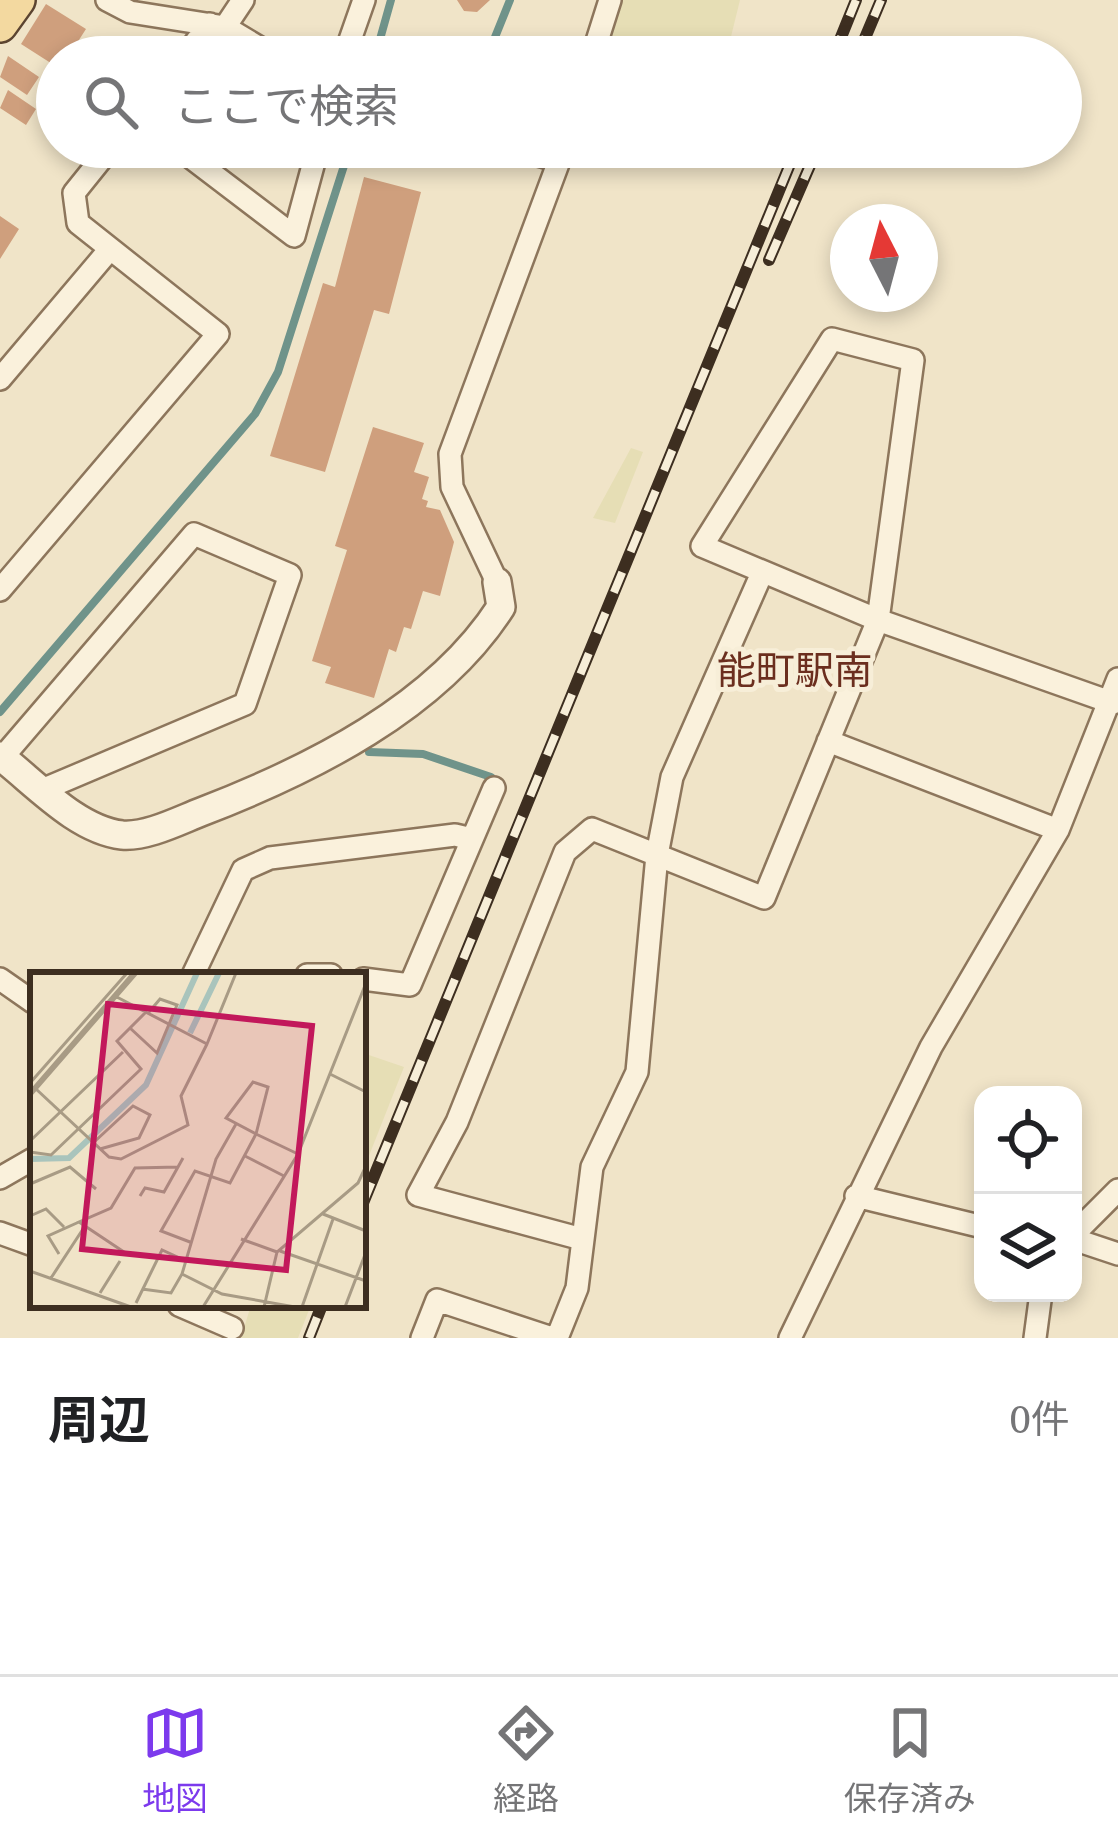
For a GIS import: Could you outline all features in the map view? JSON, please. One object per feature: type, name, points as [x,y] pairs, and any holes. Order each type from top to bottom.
[{"type":"main road","points":[[0,25],[18,0]]},
{"type":"street","points":[[107,0],[130,12],[218,26],[236,36]]},
{"type":"street","points":[[207,36],[243,0]]},
{"type":"street","points":[[351,36],[364,0]]},
{"type":"street","points":[[599,36],[610,0]]},
{"type":"street","points":[[0,590],[218,334],[78,223],[74,193],[94,168]]},
{"type":"street","points":[[205,168],[294,236],[312,168]]},
{"type":"street","points":[[42,790],[245,704],[290,575],[194,534],[1,757],[42,790],[93,827],[126,836],[273,784],[410,699],[485,630],[501,607],[497,582],[452,487],[450,454],[556,168]]},
{"type":"street","points":[[0,379],[110,249]]},
{"type":"street","points":[[582,1239],[418,1195],[457,1122],[565,852],[592,829],[764,898],[878,620],[913,360],[832,338],[703,547],[878,620],[1113,703]]},
{"type":"street","points":[[422,1338],[437,1300],[555,1338],[577,1288],[592,1167],[637,1072],[656,855],[672,777],[762,573]]},
{"type":"street","points":[[790,1338],[932,1047],[1058,830],[1113,703],[1118,679]]},
{"type":"street","points":[[829,741],[1058,830]]},
{"type":"street","points":[[366,979],[410,986],[494,788]]},
{"type":"street","points":[[196,972],[243,870],[270,858],[455,835],[472,839]]},
{"type":"street","points":[[0,979],[30,1000]]},
{"type":"street","points":[[0,1178],[30,1161]]},
{"type":"street","points":[[1082,1228],[1118,1190]]},
{"type":"street","points":[[856,1196],[974,1225]]},
{"type":"street","points":[[0,1233],[30,1244]]},
{"type":"street","points":[[1082,1240],[1118,1254]]},
{"type":"street","points":[[1035,1338],[1039,1302]]},
{"type":"street","points":[[186,1308],[232,1328]]},
{"type":"shaded area","points":[[621,0],[740,0],[731,36],[612,36]]},
{"type":"shaded area","points":[[631,448],[643,452],[615,523],[593,518]]},
{"type":"shaded area","points":[[366,1054],[404,1067],[366,1163]]},
{"type":"shaded area","points":[[250,1308],[310,1308],[298,1338],[241,1338]]},
{"type":"building","points":[[457,0],[490,0],[477,12],[464,11]]},
{"type":"building","points":[[46,4],[86,29],[82,36],[36,36],[36,54],[21,44]]},
{"type":"building","points":[[8,56],[36,75],[36,82],[27,95],[0,77]]},
{"type":"building","points":[[8,90],[36,109],[26,125],[0,108]]},
{"type":"building","points":[[364,177],[421,192],[389,314],[374,310],[325,472],[270,456],[323,283],[335,287]]},
{"type":"building","points":[[0,216],[19,229],[0,259]]},
{"type":"building","points":[[373,427],[424,443],[414,472],[429,477],[422,499],[428,501],[426,507],[440,510],[454,542],[440,596],[423,591],[411,629],[404,627],[396,652],[389,649],[374,698],[325,683],[331,667],[312,661],[347,550],[335,546]]},
{"type":"waterway","points":[[381,36],[391,0]]},
{"type":"waterway","points":[[495,36],[510,0]]},
{"type":"waterway","points":[[0,712],[255,414],[278,372],[343,168]]},
{"type":"waterway","points":[[369,752],[423,754],[491,777]]},
{"type":"railway","points":[[841,36],[856,0]]},
{"type":"railway","points":[[866,36],[881,0]]},
{"type":"railway","points":[[366,1196],[788,168]]},
{"type":"railway","points":[[769,260],[809,168]]},
{"type":"railway","points":[[309,1338],[321,1308]]},
{"type":"district","name":"能町駅南","points":[[795,668]]}]
